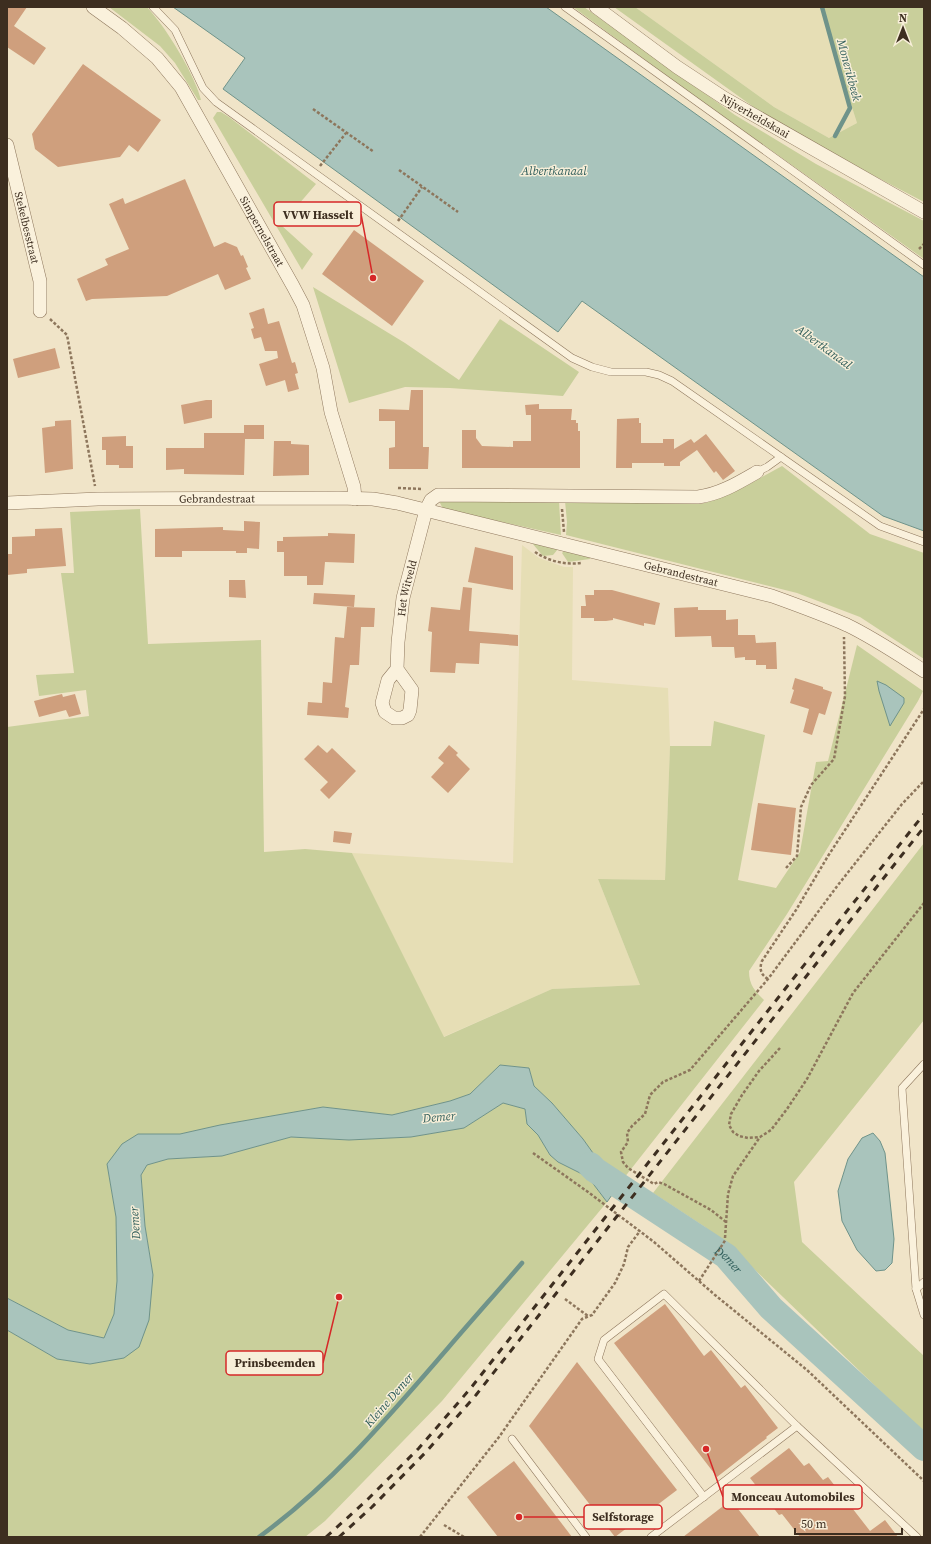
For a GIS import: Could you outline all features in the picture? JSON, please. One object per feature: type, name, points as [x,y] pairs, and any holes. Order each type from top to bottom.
[{"type":"street","name":"Simpernelstraat","points":[[93,7],[122,28],[157,58],[181,87],[293,286],[303,305],[323,368],[331,412],[354,487],[355,498]]},
{"type":"street","name":"Nijverheidskaai","points":[[596,7],[677,67],[724,98],[924,212]]},
{"type":"street","name":"Stekelbesstraat","points":[[7,145],[40,281],[40,311]]},
{"type":"street","points":[[426,510],[431,500],[438,496],[698,497],[724,490],[757,472]]},
{"type":"street","name":"Gebrandestraat","points":[[7,503],[98,499],[355,498],[397,503],[772,596],[813,610],[848,626],[899,654],[924,671]]},
{"type":"street","name":"Het Witveld","points":[[397,669],[398,642],[403,598],[426,510]]},
{"type":"lane","points":[[153,7],[175,30],[203,88],[216,102],[572,358],[592,367],[611,372],[646,372],[659,375],[672,381],[880,526],[924,542]]},
{"type":"lane","points":[[565,7],[924,265]]},
{"type":"lane","points":[[757,472],[781,457]]},
{"type":"lane","points":[[924,1064],[902,1088],[916,1289],[924,1315]]},
{"type":"lane","points":[[916,1289],[924,1282]]},
{"type":"lane","points":[[704,1497],[598,1359],[604,1340],[664,1294],[797,1426],[917,1537]]},
{"type":"lane","points":[[651,1537],[797,1426]]},
{"type":"lane","points":[[512,1439],[586,1537]]},
{"type":"path","points":[[313,109],[374,152]]},
{"type":"path","points":[[320,166],[346,133]]},
{"type":"path","points":[[399,170],[458,212]]},
{"type":"path","points":[[396,224],[422,187]]},
{"type":"path","points":[[40,311],[66,335],[98,499]]},
{"type":"path","points":[[558,562],[570,564],[582,563]]},
{"type":"path","points":[[786,868],[797,856],[801,807],[811,785],[834,759],[845,696],[844,635],[851,639]]},
{"type":"path","points":[[768,979],[762,974],[760,969],[762,961],[796,910],[828,856],[924,709]]},
{"type":"path","points":[[726,1222],[711,1210],[664,1184],[658,1182],[654,1184],[628,1168],[623,1162],[621,1152],[628,1142],[627,1133],[645,1114],[650,1095],[663,1082],[690,1070],[768,979],[838,885],[902,804],[924,780]]},
{"type":"path","points":[[700,1281],[725,1238],[728,1194],[733,1176],[760,1137],[771,1130],[807,1079],[853,993],[924,903]]},
{"type":"path","points":[[760,1137],[748,1138],[739,1136],[732,1132],[729,1125],[731,1114],[759,1071],[780,1048]]},
{"type":"path","points":[[533,1153],[640,1230],[807,1370],[924,1481]]},
{"type":"path","points":[[421,1536],[499,1438],[582,1319],[592,1315],[616,1283],[624,1264],[628,1247],[640,1230]]},
{"type":"path","points":[[565,1298],[588,1316]]},
{"type":"path","points":[[444,1526],[464,1537]]},
{"type":"shaded area","points":[[635,7],[820,7],[857,123],[829,138],[774,107]]},
{"type":"shaded area","points":[[522,545],[539,558],[564,567],[573,567],[572,680],[668,688],[670,746],[665,880],[598,879],[640,985],[552,989],[443,1037],[352,853],[513,863]]},
{"type":"green space","points":[[109,7],[147,7],[179,52],[194,80],[201,100],[198,100],[175,63],[160,46]]},
{"type":"green space","points":[[573,7],[584,7],[735,115],[816,164],[924,221],[924,259],[678,84]]},
{"type":"green space","points":[[614,7],[635,7],[774,107],[829,138],[857,123],[820,7],[924,7],[924,202],[808,141],[762,113]]},
{"type":"green space","points":[[217,112],[221,112],[229,117],[316,184],[281,225],[313,254],[302,270],[213,118]]},
{"type":"green space","points":[[313,287],[405,343],[459,380],[500,319],[579,372],[563,396],[450,388],[405,387],[349,403]]},
{"type":"green space","points":[[782,466],[870,534],[924,553],[924,659],[860,617],[797,593],[566,535],[567,522],[565,501],[701,504],[733,493]]},
{"type":"green space","points":[[441,499],[559,501],[561,535],[443,509],[440,503]]},
{"type":"green space","points":[[140,509],[148,644],[261,640],[264,852],[305,849],[352,853],[444,1037],[552,989],[640,985],[598,879],[665,880],[670,746],[711,746],[714,721],[765,735],[738,880],[776,888],[800,852],[816,762],[828,761],[857,645],[923,691],[787,914],[749,971],[750,980],[753,987],[764,1000],[624,1178],[598,1160],[583,1139],[552,1103],[534,1086],[529,1068],[500,1065],[470,1094],[450,1101],[392,1115],[323,1107],[180,1134],[138,1134],[107,1164],[116,1217],[118,1280],[114,1314],[104,1338],[68,1330],[7,1298],[7,727],[89,716],[86,690],[39,696],[36,675],[74,673],[61,573],[74,573],[70,512]]},
{"type":"green space","points":[[532,543],[558,549],[553,555],[543,556]]},
{"type":"green space","points":[[565,550],[591,556],[590,559],[568,562],[562,553]]},
{"type":"green space","points":[[924,843],[924,1020],[794,1182],[802,1242],[924,1356],[924,1433],[753,1268],[705,1227],[653,1193]]},
{"type":"green space","points":[[503,1103],[525,1109],[527,1124],[538,1135],[550,1155],[558,1162],[588,1177],[607,1202],[442,1401],[325,1521],[305,1537],[7,1537],[7,1330],[57,1359],[90,1364],[124,1358],[153,1275],[145,1226],[141,1175],[147,1165],[168,1159],[222,1156],[291,1137],[349,1140],[411,1137],[464,1128]]},
{"type":"water","name":"Albertkanaal","points":[[173,7],[546,7],[924,277],[924,531],[883,516],[582,301],[558,332],[223,89],[245,58]]},
{"type":"water","points":[[877,681],[886,685],[904,698],[904,703],[890,726],[879,691]]},
{"type":"water","points":[[500,1065],[529,1068],[534,1086],[552,1103],[583,1139],[598,1160],[624,1178],[607,1202],[588,1177],[558,1162],[550,1155],[538,1135],[527,1124],[525,1109],[503,1103],[464,1128],[411,1137],[349,1140],[291,1137],[222,1156],[168,1159],[147,1165],[141,1175],[145,1226],[153,1275],[149,1320],[139,1347],[124,1358],[90,1364],[57,1359],[7,1330],[7,1298],[68,1330],[104,1338],[114,1314],[117,1281],[116,1217],[107,1164],[122,1144],[138,1134],[180,1134],[220,1125],[323,1107],[392,1115],[450,1101],[470,1094]]},
{"type":"water","points":[[873,1133],[880,1141],[885,1153],[894,1239],[892,1263],[885,1270],[876,1271],[857,1250],[842,1221],[838,1191],[848,1159],[862,1138]]},
{"type":"building","points":[[7,7],[27,7],[14,26],[46,48],[34,65],[7,47]]},
{"type":"building","points":[[83,64],[161,120],[138,152],[129,145],[120,157],[58,167],[35,149],[32,134]]},
{"type":"building","points":[[185,179],[214,247],[225,242],[237,247],[241,256],[243,255],[248,267],[246,268],[251,279],[225,290],[218,274],[167,296],[92,299],[86,301],[77,279],[108,265],[105,259],[129,249],[109,204],[123,198],[125,204]]},
{"type":"building","points":[[354,230],[424,281],[392,326],[322,274]]},
{"type":"building","points":[[264,308],[268,324],[279,321],[292,363],[295,362],[298,373],[295,374],[299,389],[288,392],[285,380],[266,386],[259,364],[278,358],[277,351],[265,351],[261,337],[254,339],[251,329],[254,328],[249,313]]},
{"type":"building","points":[[55,348],[60,368],[18,378],[13,359]]},
{"type":"building","points":[[411,390],[423,390],[423,447],[429,447],[428,469],[389,469],[389,448],[395,447],[395,421],[379,421],[379,409],[409,410]]},
{"type":"building","points":[[212,400],[212,418],[184,424],[181,405]]},
{"type":"building","points":[[539,404],[539,409],[572,409],[571,420],[576,420],[576,423],[578,423],[578,431],[580,431],[580,468],[462,468],[462,430],[476,430],[476,438],[482,446],[513,447],[513,441],[531,441],[531,415],[526,415],[525,405]]},
{"type":"building","points":[[639,418],[639,423],[641,423],[641,443],[663,443],[663,439],[674,439],[674,449],[691,439],[694,443],[706,434],[735,471],[723,480],[716,471],[714,473],[697,450],[680,462],[680,466],[664,466],[664,463],[632,463],[632,468],[616,468],[617,419]]},
{"type":"building","points":[[71,420],[73,469],[45,473],[42,428],[55,426],[55,421]]},
{"type":"building","points":[[244,425],[264,425],[264,439],[245,439],[244,475],[184,474],[184,469],[166,470],[166,448],[204,448],[204,433],[244,433]]},
{"type":"building","points":[[126,436],[126,446],[133,446],[133,468],[119,468],[119,465],[106,465],[106,450],[102,450],[102,437]]},
{"type":"building","points":[[274,441],[291,441],[291,444],[309,445],[309,475],[273,476]]},
{"type":"building","points":[[244,521],[260,522],[259,549],[247,548],[247,553],[236,553],[236,551],[182,551],[182,557],[155,557],[155,529],[223,527],[223,530],[244,531]]},
{"type":"building","points":[[62,528],[66,566],[27,569],[27,573],[7,575],[7,554],[12,554],[12,537],[35,536],[35,529]]},
{"type":"building","points":[[328,533],[355,534],[354,563],[325,562],[323,585],[307,585],[307,576],[284,576],[284,552],[277,552],[277,541],[283,541],[283,537],[328,536]]},
{"type":"building","points":[[475,547],[513,556],[513,590],[468,582]]},
{"type":"building","points":[[229,580],[245,580],[246,598],[229,597]]},
{"type":"building","points":[[463,587],[472,588],[469,631],[518,635],[518,646],[480,643],[479,664],[456,663],[455,673],[430,672],[432,632],[428,631],[431,607],[460,610]]},
{"type":"building","points":[[594,590],[612,590],[660,603],[655,625],[644,623],[644,626],[613,618],[613,620],[594,621],[594,618],[581,618],[581,606],[586,606],[585,595],[594,595]]},
{"type":"building","points":[[314,593],[355,595],[354,607],[313,604]]},
{"type":"building","points":[[347,607],[375,608],[374,627],[361,627],[359,665],[350,665],[345,707],[349,708],[348,718],[307,715],[308,702],[322,703],[323,682],[332,683],[335,637],[344,638]]},
{"type":"building","points":[[698,607],[698,610],[726,610],[726,620],[738,619],[738,635],[755,635],[756,643],[776,642],[777,669],[766,669],[766,665],[756,665],[756,660],[745,660],[745,657],[735,658],[734,647],[712,647],[711,636],[675,637],[674,608]]},
{"type":"building","points":[[795,678],[823,687],[823,689],[832,692],[825,715],[819,713],[812,735],[803,732],[809,709],[790,703],[794,690],[792,689]]},
{"type":"building","points":[[62,694],[63,697],[75,694],[81,714],[69,717],[66,710],[39,717],[34,701]]},
{"type":"building","points":[[318,745],[327,753],[332,748],[356,771],[329,799],[320,790],[328,782],[304,759]]},
{"type":"building","points":[[449,745],[458,753],[456,755],[470,769],[448,793],[431,777],[444,763],[438,758]]},
{"type":"building","points":[[758,803],[796,808],[791,855],[751,850]]},
{"type":"building","points":[[334,831],[352,833],[350,844],[333,842]]},
{"type":"building","points":[[665,1304],[704,1356],[711,1350],[741,1388],[745,1385],[778,1428],[717,1477],[614,1343]]},
{"type":"building","points":[[577,1362],[677,1490],[615,1537],[529,1426]]},
{"type":"building","points":[[789,1448],[804,1466],[809,1463],[823,1480],[828,1477],[870,1531],[885,1520],[898,1537],[800,1537],[782,1514],[779,1515],[750,1478]]},
{"type":"building","points":[[514,1461],[572,1537],[498,1537],[467,1497]]},
{"type":"building","points":[[731,1500],[760,1537],[683,1537]]},
{"type":"waterway","name":"Monerikbeek","points":[[822,7],[850,108],[835,136]]},
{"type":"waterway","name":"Demer","points":[[590,1165],[595,1170],[726,1256],[771,1308],[924,1448]]},
{"type":"waterway","name":"Kleine Demer","points":[[259,1537],[311,1495],[359,1448],[382,1424],[522,1263]]},
{"type":"railway","points":[[326,1537],[366,1501],[419,1448],[470,1389],[924,814]]},
{"type":"railway","points":[[339,1537],[372,1507],[426,1452],[476,1395],[924,827]]},
{"type":"place","name":"VVW Hasselt","points":[[373,278]]},
{"type":"place","name":"Prinsbeemden","points":[[339,1297]]},
{"type":"place","name":"Monceau Automobiles","points":[[706,1449]]},
{"type":"place","name":"Selfstorage","points":[[519,1517]]}]
